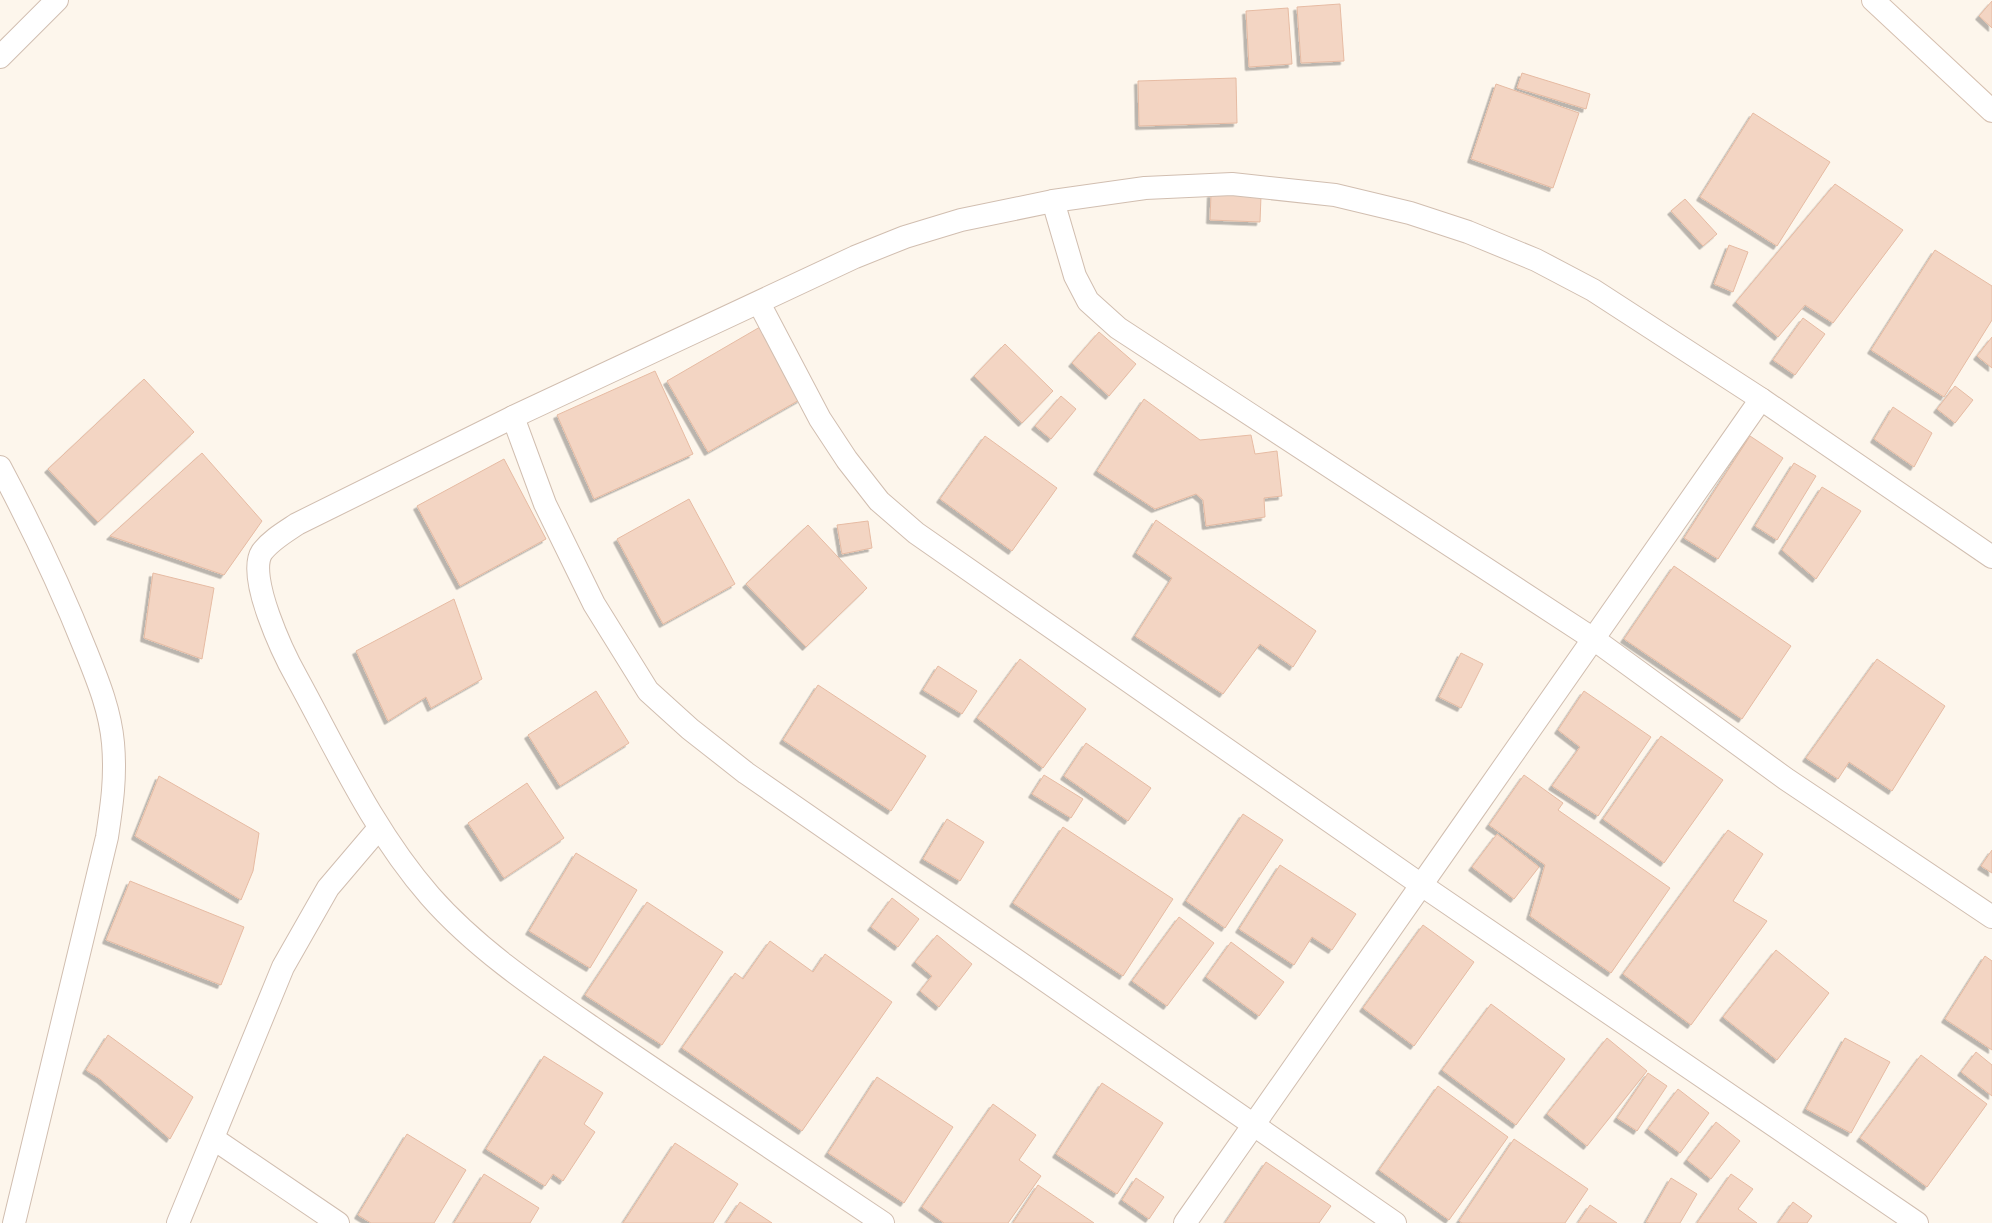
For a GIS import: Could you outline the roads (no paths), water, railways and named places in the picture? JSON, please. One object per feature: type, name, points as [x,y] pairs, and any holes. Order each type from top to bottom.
[{"type":"street","points":[[0,57],[58,0]]},
{"type":"street","points":[[1872,0],[1992,112]]},
{"type":"street","points":[[883,1223],[662,1075],[508,967],[466,934],[429,895],[379,828],[288,661],[265,606],[258,576],[261,554],[278,537],[297,524],[513,417],[760,303],[855,257],[905,237],[961,220],[1053,200],[1145,188],[1232,184],[1335,195],[1410,212],[1468,232],[1536,260],[1593,290],[1762,399],[1992,557]]},
{"type":"street","points":[[1053,200],[1075,276],[1088,301],[1118,328],[1595,640],[1786,779],[1992,916]]},
{"type":"street","points":[[760,303],[820,419],[879,501],[910,529],[1420,884],[1917,1223]]},
{"type":"street","points":[[1186,1223],[1420,884],[1595,640],[1762,399]]},
{"type":"street","points":[[513,417],[545,504],[594,604],[648,691],[690,729],[746,773],[1252,1126],[1395,1223]]},
{"type":"street","points":[[0,467],[36,536],[106,702],[113,742],[114,787],[107,837],[14,1223]]},
{"type":"street","points":[[178,1223],[214,1139],[283,967],[328,888],[379,828]]},
{"type":"street","points":[[214,1139],[338,1223]]}]
